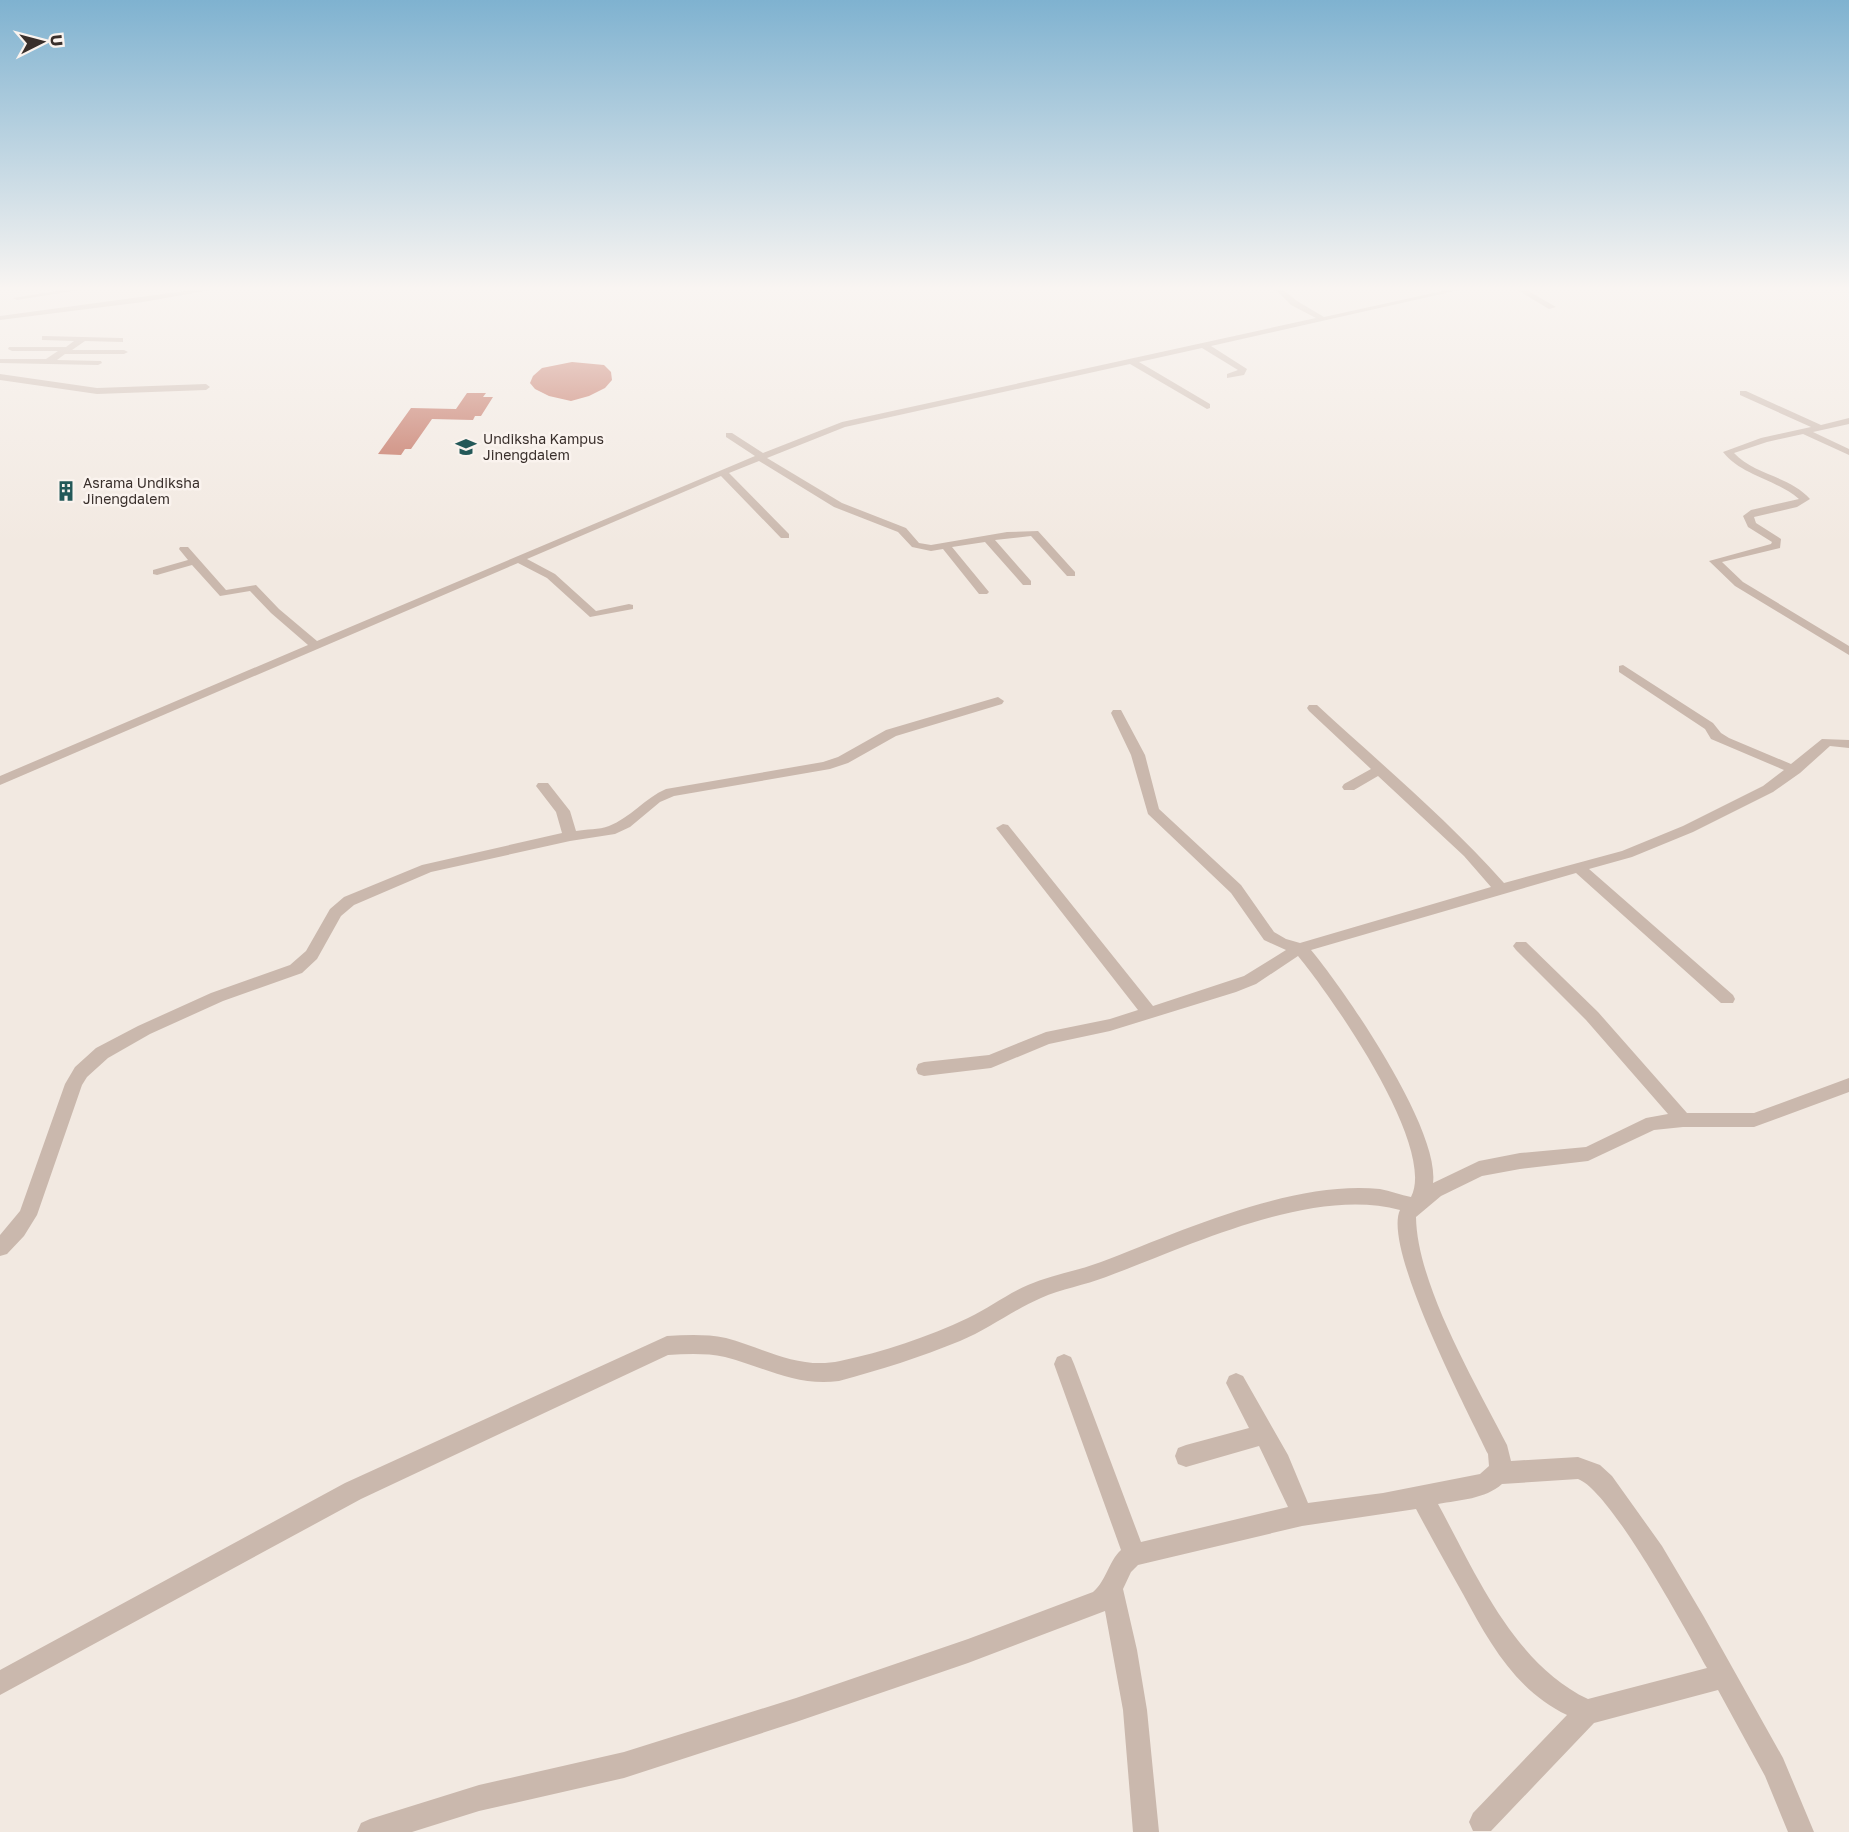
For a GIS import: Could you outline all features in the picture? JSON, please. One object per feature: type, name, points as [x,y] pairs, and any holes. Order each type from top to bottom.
[{"type":"street","points":[[0,781],[723,472],[842,425],[1075,373]]},
{"type":"street","points":[[1152,373],[1207,406]]},
{"type":"street","points":[[1230,376],[1236,373]]},
{"type":"street","points":[[0,377],[96,391],[206,387]]},
{"type":"street","points":[[1743,393],[1819,427]]},
{"type":"street","points":[[1849,421],[1764,440],[1728,452],[1740,462],[1805,499],[1800,503],[1766,508],[1748,516],[1752,525],[1777,541],[1776,546],[1718,559],[1714,562],[1739,584],[1849,651]]},
{"type":"street","points":[[1806,432],[1849,452]]},
{"type":"street","points":[[729,435],[837,505],[902,530],[916,546],[931,548],[987,538],[1034,533],[1071,574]]},
{"type":"street","points":[[723,472],[785,536]]},
{"type":"street","points":[[987,538],[1027,583]]},
{"type":"street","points":[[945,545],[983,592]]},
{"type":"street","points":[[184,549],[225,594],[252,587],[316,646]]},
{"type":"street","points":[[518,560],[551,576],[594,615],[629,607]]},
{"type":"street","points":[[157,572],[194,561]]},
{"type":"street","points":[[1623,669],[1709,726],[1719,739],[1795,770]]},
{"type":"street","points":[[0,1248],[28,1215],[74,1084],[81,1072],[102,1053],[144,1030],[217,997],[296,969],[312,955],[334,913],[349,901],[427,868],[570,836],[615,830],[662,795],[825,766],[843,760],[891,733],[998,701]]},
{"type":"street","points":[[1313,708],[1469,853],[1501,889]]},
{"type":"street","points":[[370,1832],[479,1798],[624,1765],[796,1710],[968,1651],[1101,1601],[1112,1591],[1122,1563],[1134,1555],[1302,1515],[1422,1497],[1483,1484],[1497,1473],[1500,1465],[1499,1454],[1428,1304],[1414,1261],[1407,1215],[1417,1202],[1425,1172],[1422,1154],[1393,1088],[1339,996],[1300,948],[1281,943],[1269,936],[1236,889],[1153,811],[1138,755],[1117,713]]},
{"type":"street","points":[[924,1069],[991,1061],[1046,1038],[1110,1025],[1251,980],[1300,948],[1627,854],[1688,829],[1768,789],[1795,770],[1827,742],[1849,744]]},
{"type":"street","points":[[1349,787],[1381,769]]},
{"type":"street","points":[[543,786],[563,811],[570,836]]},
{"type":"street","points":[[1003,828],[1149,1012]]},
{"type":"street","points":[[1578,867],[1727,999]]},
{"type":"street","points":[[1521,946],[1592,1016],[1683,1120]]},
{"type":"street","points":[[0,1683],[352,1491],[659,1349],[684,1344],[704,1345],[724,1348],[805,1372],[837,1372],[903,1353],[967,1329],[1034,1292],[1099,1271],[1200,1232],[1302,1203],[1357,1196],[1386,1197],[1417,1202],[1479,1169],[1520,1161],[1588,1154],[1652,1123],[1683,1120],[1754,1120],[1849,1085]]},
{"type":"street","points":[[1064,1364],[1134,1555]]},
{"type":"street","points":[[1236,1383],[1280,1463],[1302,1515]]},
{"type":"street","points":[[1186,1455],[1264,1434]]},
{"type":"street","points":[[1497,1473],[1578,1468],[1595,1476],[1604,1484],[1654,1554],[1724,1676],[1774,1767],[1801,1832]]},
{"type":"street","points":[[1422,1497],[1496,1632],[1516,1662],[1547,1691],[1565,1703],[1587,1712]]},
{"type":"street","points":[[1112,1591],[1121,1625],[1140,1735],[1146,1832]]},
{"type":"street","points":[[1482,1822],[1587,1712],[1724,1676]]},
{"type":"building","points":[[536,373],[611,373],[612,380],[605,388],[571,401],[549,396],[535,389],[530,383]]},
{"type":"building","points":[[467,393],[486,393],[483,397],[493,397],[481,416],[475,416],[473,420],[432,419],[411,449],[405,449],[401,455],[378,454],[411,408],[456,409]]},
{"type":"place","name":"Undiksha Kampus Jinengdalem","points":[[466,447]]},
{"type":"place","name":"Asrama Undiksha Jinengdalem","points":[[66,491]]}]
